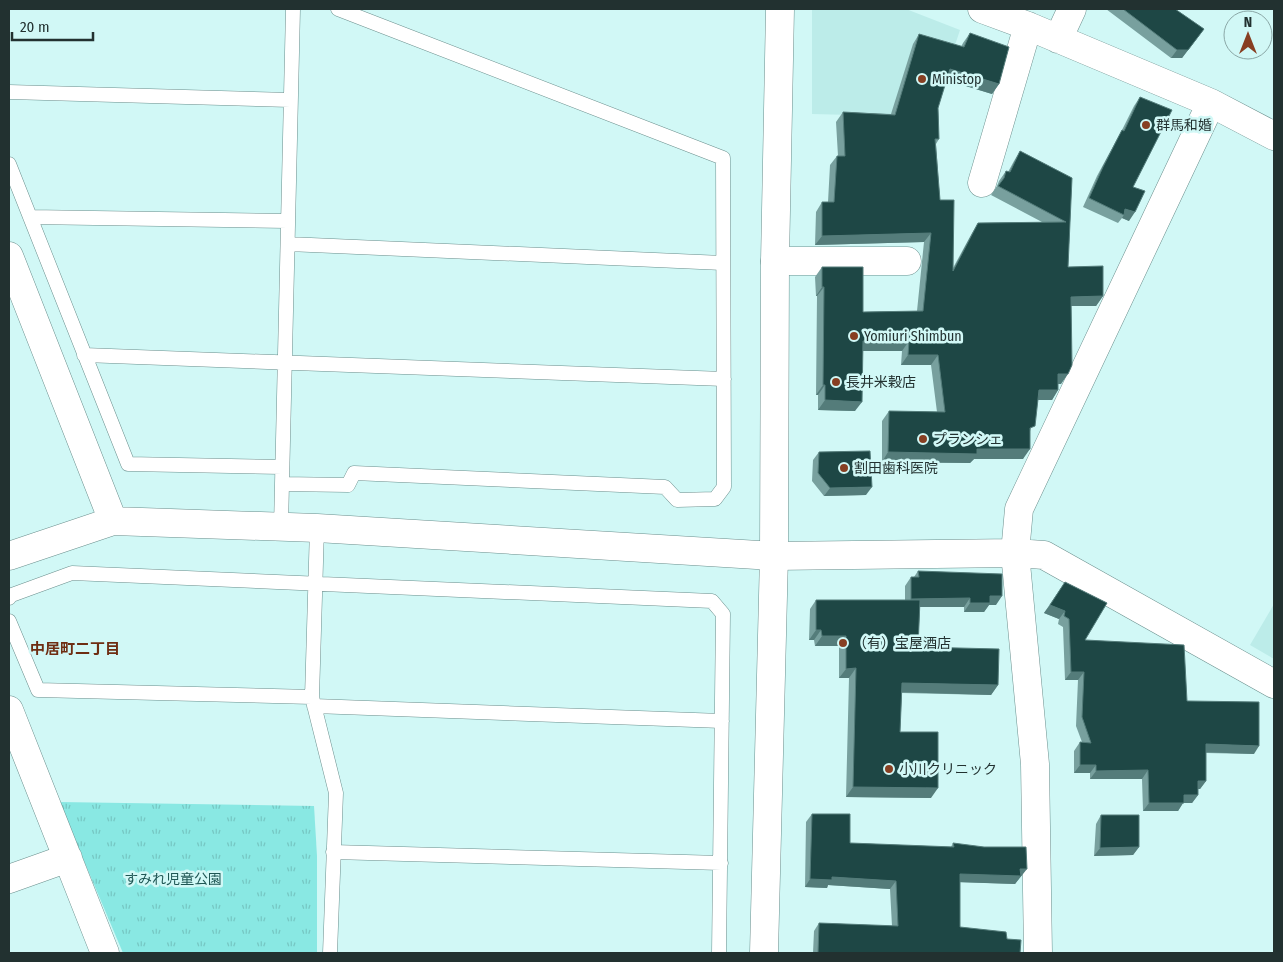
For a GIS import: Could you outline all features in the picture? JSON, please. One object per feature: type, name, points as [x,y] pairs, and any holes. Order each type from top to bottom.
[{"type":"street","points":[[764,953],[774,556],[775,260],[780,9]]},
{"type":"street","points":[[982,9],[1028,26],[1211,103],[1274,136]]},
{"type":"street","points":[[1058,39],[1072,9]]},
{"type":"street","points":[[982,183],[1028,26]]},
{"type":"street","points":[[1038,953],[1035,764],[1016,552],[1019,509],[1211,103]]},
{"type":"street","points":[[9,256],[113,521]]},
{"type":"street","points":[[775,260],[908,262]]},
{"type":"street","points":[[9,556],[113,521],[316,528],[774,556],[1016,552],[1044,555],[1274,684]]},
{"type":"street","points":[[10,716],[105,953]]},
{"type":"street","points":[[9,879],[68,858]]},
{"type":"lane","points":[[281,527],[293,9]]},
{"type":"lane","points":[[282,484],[348,485],[354,473],[665,487],[677,500],[715,499],[724,487],[723,158],[338,9]]},
{"type":"lane","points":[[9,92],[290,100]]},
{"type":"lane","points":[[9,164],[128,464],[282,467]]},
{"type":"lane","points":[[30,217],[287,221]]},
{"type":"lane","points":[[288,244],[723,263]]},
{"type":"lane","points":[[84,355],[285,361],[724,379]]},
{"type":"lane","points":[[316,528],[313,702],[336,793],[330,953]]},
{"type":"lane","points":[[9,598],[9,596],[72,573],[712,601],[723,614],[719,953]]},
{"type":"lane","points":[[9,621],[38,690],[722,722]]},
{"type":"lane","points":[[333,852],[721,863]]},
{"type":"shaded area","points":[[812,9],[906,9],[960,30],[931,117],[812,114]]},
{"type":"shaded area","points":[[1274,604],[1274,659],[1250,645]]},
{"type":"green space","name":"すみれ児童公園","points":[[59,802],[314,806],[317,856],[317,953],[123,953]]},
{"type":"building","points":[[1123,9],[1175,9],[1204,29],[1188,50],[1177,50]]},
{"type":"building","points":[[970,33],[1009,47],[999,84],[950,69],[938,108],[939,139],[935,139],[940,200],[954,200],[953,271],[978,223],[1066,222],[998,186],[1004,178],[1006,171],[1010,172],[1020,151],[1072,178],[1068,267],[1103,266],[1103,296],[1071,297],[1072,365],[1068,374],[1058,374],[1058,390],[1039,390],[1035,426],[1030,428],[1030,449],[977,449],[977,454],[888,452],[889,411],[945,412],[938,355],[908,355],[909,341],[863,341],[862,402],[825,400],[825,385],[823,385],[824,287],[822,287],[822,267],[863,267],[863,312],[923,311],[931,233],[822,236],[822,202],[834,202],[837,156],[845,156],[843,112],[895,115],[919,34],[964,47]]},
{"type":"building","points":[[1140,97],[1172,110],[1133,187],[1145,191],[1135,212],[1125,209],[1124,215],[1089,198]]},
{"type":"building","name":"割田歯科医院","points":[[870,451],[872,487],[830,488],[818,473],[819,452]]},
{"type":"building","points":[[918,571],[1002,574],[1002,596],[990,596],[990,603],[970,603],[970,598],[911,599],[911,577],[919,577]]},
{"type":"building","points":[[1065,582],[1107,603],[1085,640],[1184,645],[1187,701],[1259,702],[1259,746],[1206,744],[1206,781],[1198,781],[1198,795],[1184,795],[1184,803],[1149,803],[1148,770],[1096,771],[1096,765],[1080,765],[1080,742],[1091,743],[1082,717],[1084,672],[1071,672],[1069,619],[1064,616],[1065,611],[1050,605]]},
{"type":"building","points":[[816,600],[920,600],[918,647],[999,649],[998,685],[902,683],[900,732],[938,732],[938,788],[853,787],[856,668],[846,669],[846,636],[822,636],[821,630],[816,630]]},
{"type":"building","points":[[812,814],[850,814],[850,843],[954,847],[953,843],[984,847],[1026,847],[1027,869],[1020,869],[1021,876],[960,874],[960,927],[1006,932],[1007,939],[1021,940],[1020,953],[818,953],[819,923],[898,926],[896,881],[832,877],[832,880],[810,879]]},
{"type":"building","points":[[1101,815],[1139,815],[1139,847],[1100,848]]},
{"type":"place","name":"Ministop","points":[[922,79]]},
{"type":"place","name":"群馬和婚","points":[[1146,125]]},
{"type":"place","name":"Yomiuri Shimbun","points":[[854,336]]},
{"type":"place","name":"長井米穀店","points":[[836,382]]},
{"type":"place","name":"プランシェ","points":[[923,439]]},
{"type":"place","name":"割田歯科医院","points":[[844,468]]},
{"type":"place","name":"（有）宝屋酒店","points":[[843,643]]},
{"type":"place","name":"小川クリニック","points":[[889,769]]},
{"type":"district","name":"中居町二丁目","points":[[75,649]]}]
